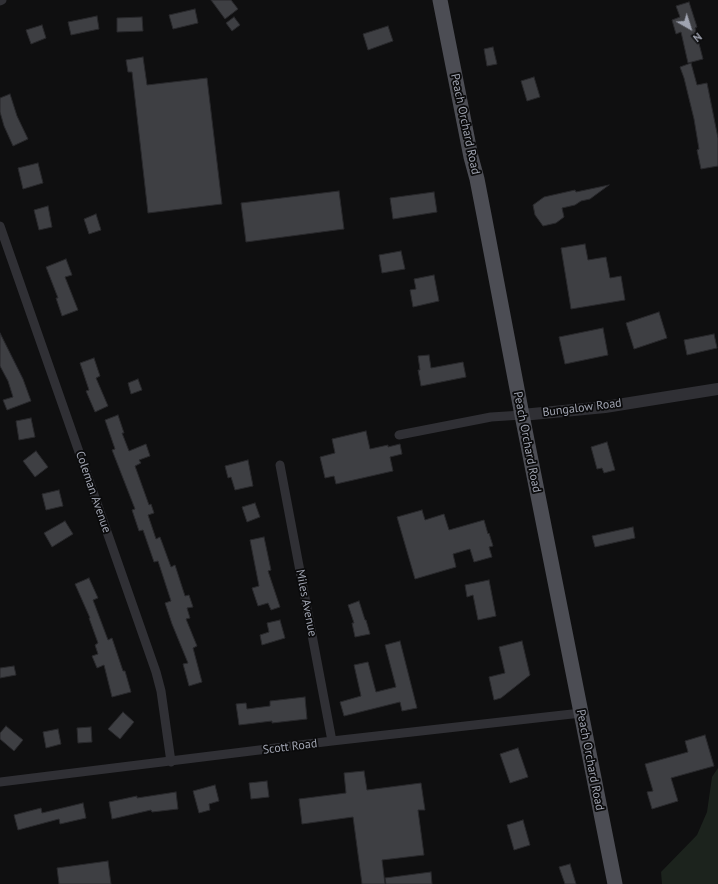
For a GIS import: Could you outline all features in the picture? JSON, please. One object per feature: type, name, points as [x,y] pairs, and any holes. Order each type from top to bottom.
[{"type":"main road","name":"Peach Orchard Road","points":[[440,0],[477,179],[615,884]]},
{"type":"street","name":"Coleman Avenue","points":[[0,226],[156,672],[161,691],[171,762]]},
{"type":"street","name":"Bungalow Road","points":[[399,435],[491,417],[605,406],[718,389]]},
{"type":"street","name":"Miles Avenue","points":[[280,465],[332,741]]},
{"type":"street","name":"Scott Road","points":[[0,782],[332,741],[581,713]]},
{"type":"shaded area","points":[[718,768],[718,884],[662,884],[661,872],[697,835],[707,812],[712,777]]},
{"type":"building","points":[[211,0],[231,0],[238,9],[225,19]]},
{"type":"building","points":[[689,2],[697,27],[695,28],[703,59],[688,63],[681,32],[676,34],[672,20],[680,17],[676,6]]},
{"type":"building","points":[[195,9],[198,23],[173,29],[169,15]]},
{"type":"building","points":[[97,16],[99,29],[71,35],[68,22]]},
{"type":"building","points":[[142,17],[143,31],[117,32],[117,18]]},
{"type":"building","points":[[234,17],[240,25],[232,31],[226,23]]},
{"type":"building","points":[[42,25],[46,38],[31,44],[26,30]]},
{"type":"building","points":[[388,26],[393,41],[368,50],[363,34]]},
{"type":"building","points":[[493,47],[497,64],[487,66],[484,49]]},
{"type":"building","points":[[143,57],[147,85],[207,78],[222,204],[148,213],[132,72],[128,72],[126,60]]},
{"type":"building","points":[[691,63],[697,85],[707,83],[718,138],[718,166],[701,169],[697,150],[699,149],[694,119],[680,67]]},
{"type":"building","points":[[534,77],[540,97],[527,101],[521,81]]},
{"type":"building","points":[[10,94],[17,116],[28,139],[13,146],[4,126],[0,112],[0,98]]},
{"type":"building","points":[[38,163],[43,183],[23,189],[18,168]]},
{"type":"building","points":[[609,185],[590,199],[562,208],[564,217],[556,223],[543,226],[535,215],[533,205],[544,197],[575,190],[576,192]]},
{"type":"building","points":[[339,191],[344,229],[246,242],[241,203]]},
{"type":"building","points":[[434,192],[437,212],[393,219],[390,198]]},
{"type":"building","points":[[48,206],[52,227],[39,230],[34,210]]},
{"type":"building","points":[[96,214],[101,230],[89,234],[84,219]]},
{"type":"building","points":[[585,244],[588,260],[606,257],[610,278],[621,276],[625,300],[571,309],[561,248]]},
{"type":"building","points":[[401,251],[405,269],[382,273],[379,255]]},
{"type":"building","points":[[66,259],[72,275],[65,277],[78,310],[62,316],[56,298],[58,298],[46,267]]},
{"type":"building","points":[[434,275],[439,301],[413,307],[410,290],[416,289],[414,279]]},
{"type":"building","points":[[659,312],[667,338],[634,349],[626,323]]},
{"type":"building","points":[[603,328],[608,355],[565,364],[559,337]]},
{"type":"building","points":[[0,333],[23,379],[31,401],[7,410],[3,400],[13,397],[8,381],[0,366]]},
{"type":"building","points":[[714,334],[717,348],[687,355],[684,340]]},
{"type":"building","points":[[429,355],[431,368],[463,362],[466,377],[421,386],[418,370],[420,370],[418,356]]},
{"type":"building","points":[[94,358],[100,376],[96,378],[108,406],[95,412],[86,391],[89,390],[80,363]]},
{"type":"building","points":[[138,379],[142,390],[131,394],[128,383]]},
{"type":"building","points":[[118,415],[124,433],[122,433],[129,451],[146,444],[150,456],[139,460],[141,463],[135,466],[149,505],[151,504],[154,513],[148,515],[156,539],[160,537],[171,567],[175,565],[185,596],[189,595],[193,607],[187,608],[190,618],[186,619],[197,646],[193,648],[202,682],[189,686],[183,664],[188,663],[165,603],[171,601],[158,561],[154,562],[143,530],[139,531],[132,510],[135,509],[112,450],[115,449],[105,420]]},
{"type":"building","points":[[31,418],[35,437],[19,440],[16,421]]},
{"type":"building","points":[[366,431],[370,449],[400,444],[402,454],[390,457],[393,471],[336,484],[334,476],[325,478],[320,457],[335,453],[332,439]]},
{"type":"building","points":[[607,442],[615,470],[604,473],[602,468],[597,469],[591,447]]},
{"type":"building","points":[[36,451],[48,467],[35,477],[23,461]]},
{"type":"building","points":[[248,460],[253,486],[235,490],[231,477],[228,478],[225,466]]},
{"type":"building","points":[[59,490],[63,506],[46,510],[42,494]]},
{"type":"building","points":[[255,503],[260,517],[247,522],[242,507]]},
{"type":"building","points":[[422,510],[425,520],[444,514],[449,530],[484,520],[493,546],[489,547],[492,557],[474,562],[470,549],[453,554],[456,567],[415,579],[397,517]]},
{"type":"building","points":[[65,521],[73,534],[52,547],[44,533]]},
{"type":"building","points":[[633,527],[635,538],[595,547],[592,536]]},
{"type":"building","points":[[264,537],[271,570],[268,571],[280,607],[271,610],[268,603],[258,606],[252,588],[259,586],[250,540]]},
{"type":"building","points":[[89,578],[98,598],[93,600],[108,640],[112,638],[123,671],[125,671],[131,692],[112,697],[104,665],[97,668],[92,656],[98,654],[95,645],[98,643],[90,618],[75,584]]},
{"type":"building","points":[[489,580],[496,616],[478,620],[473,595],[467,597],[465,585]]},
{"type":"building","points":[[359,601],[370,634],[355,637],[352,623],[354,623],[348,605]]},
{"type":"building","points":[[280,620],[285,638],[262,645],[260,635],[269,632],[267,623]]},
{"type":"building","points":[[400,641],[417,708],[402,711],[400,702],[344,716],[340,702],[361,696],[354,665],[368,662],[376,692],[396,687],[385,645]]},
{"type":"building","points":[[522,641],[530,675],[501,698],[494,700],[489,677],[505,673],[499,647]]},
{"type":"building","points":[[14,666],[16,675],[0,678],[0,668]]},
{"type":"building","points":[[305,697],[307,719],[239,725],[236,704],[246,703],[247,709],[270,706],[270,701]]},
{"type":"building","points":[[123,712],[134,722],[120,739],[108,729]]},
{"type":"building","points":[[6,726],[23,740],[14,751],[0,739],[0,733]]},
{"type":"building","points":[[91,727],[92,742],[78,743],[77,728]]},
{"type":"building","points":[[58,729],[61,744],[46,748],[43,732]]},
{"type":"building","points":[[705,735],[714,766],[671,778],[678,801],[652,809],[647,792],[653,791],[645,764],[688,752],[685,741]]},
{"type":"building","points":[[518,748],[528,777],[510,783],[500,754]]},
{"type":"building","points":[[364,771],[367,790],[421,783],[425,810],[418,810],[424,855],[382,860],[385,884],[362,884],[353,817],[302,824],[299,799],[346,793],[344,773]]},
{"type":"building","points":[[267,781],[269,797],[251,799],[249,783]]},
{"type":"building","points":[[215,785],[219,801],[209,804],[210,810],[199,813],[193,791]]},
{"type":"building","points":[[176,792],[178,809],[152,812],[151,810],[112,819],[109,802],[137,796],[137,798]]},
{"type":"building","points":[[83,803],[86,818],[60,824],[59,819],[18,830],[14,815],[41,808],[42,813]]},
{"type":"building","points":[[523,820],[530,845],[514,850],[507,825]]},
{"type":"building","points":[[108,861],[111,884],[59,884],[57,868]]},
{"type":"building","points":[[570,864],[576,884],[565,884],[559,867]]},
{"type":"building","points":[[431,872],[432,884],[386,884],[385,878]]}]
